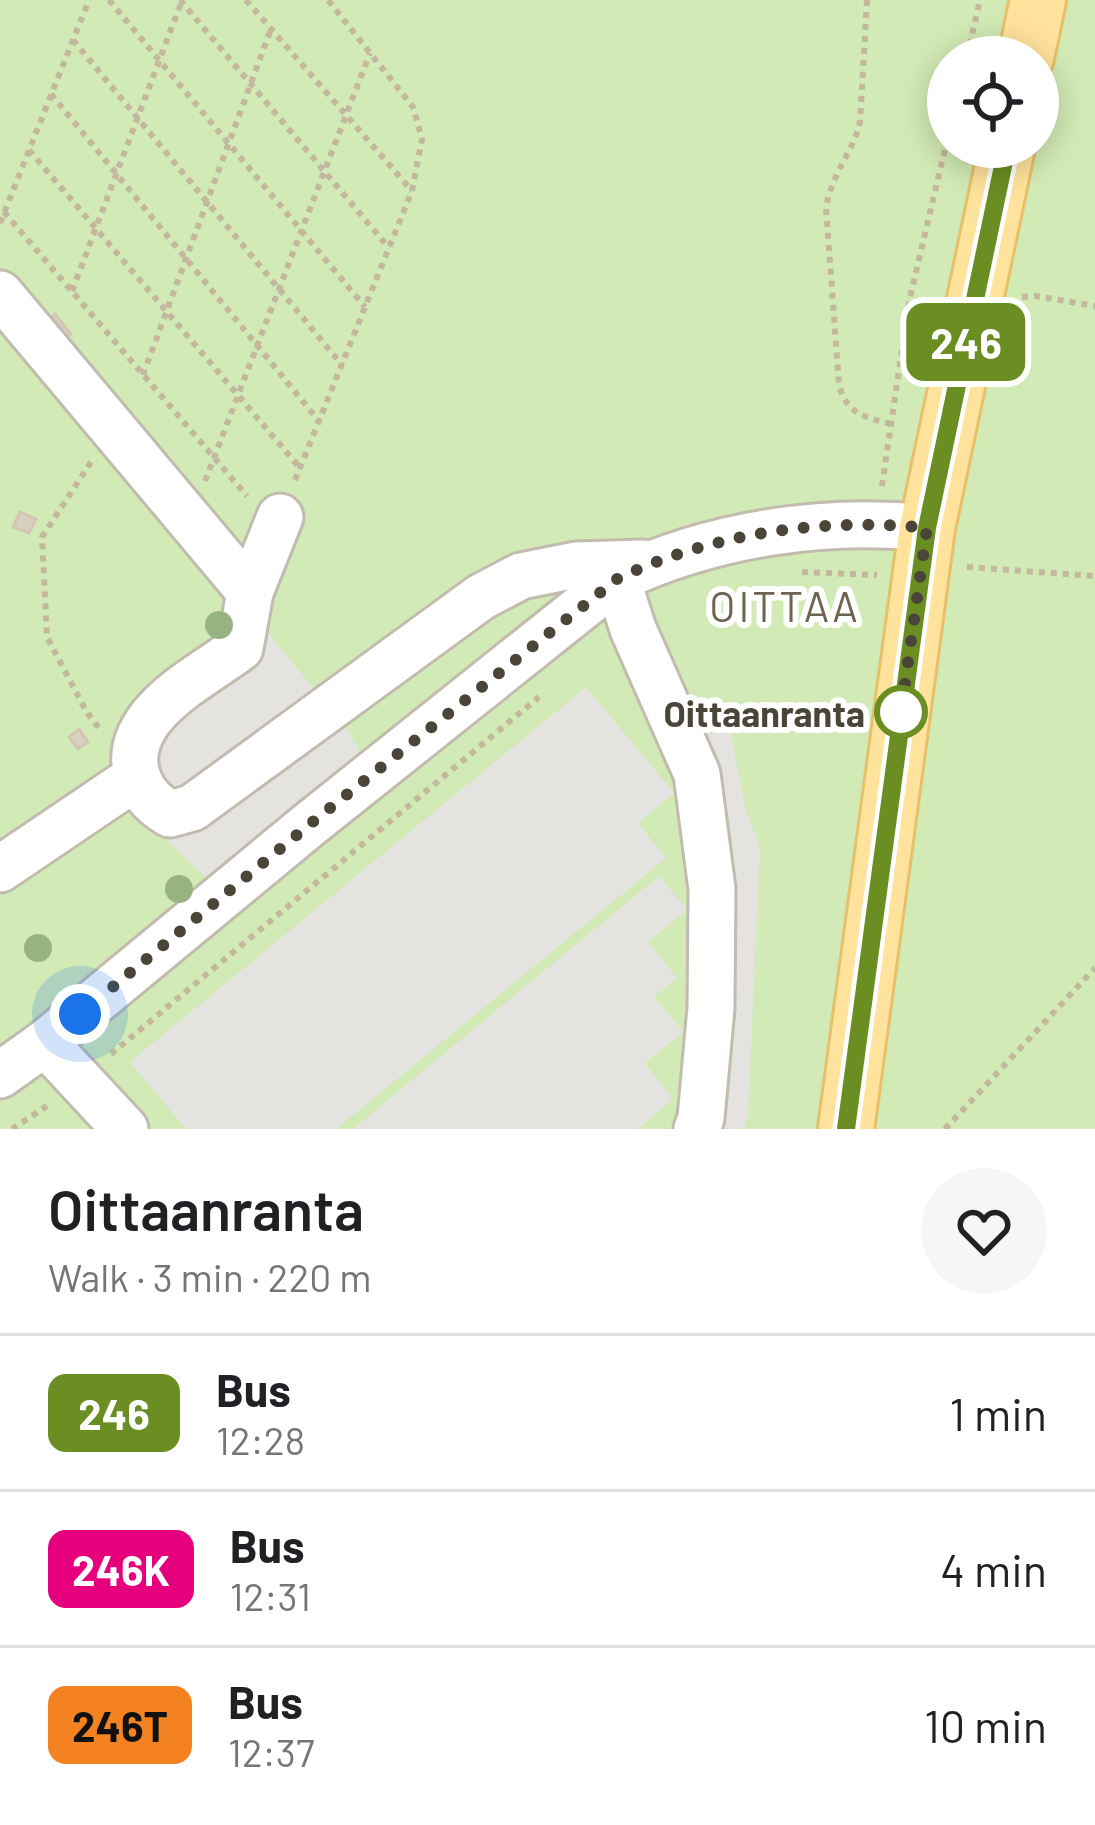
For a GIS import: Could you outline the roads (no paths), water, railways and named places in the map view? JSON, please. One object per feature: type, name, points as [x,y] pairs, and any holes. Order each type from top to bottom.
[{"type":"main road","points":[[1030,36],[1038,0]]},
{"type":"main road","points":[[846,1129],[901,547],[1001,168]]},
{"type":"street","points":[[0,294],[250,592]]},
{"type":"street","points":[[263,506],[240,648],[139,730],[136,777],[152,804],[170,814],[192,808],[444,623],[521,576],[576,565],[635,571],[793,528],[901,547]]},
{"type":"street","points":[[0,1075],[310,824],[635,571]]},
{"type":"street","points":[[635,571],[633,629],[697,774],[712,913],[711,1008],[697,1129]]},
{"type":"street","points":[[0,869],[136,777]]},
{"type":"street","points":[[45,1042],[125,1129]]},
{"type":"place","name":"Oittaanranta","points":[[901,712]]},
{"type":"district","name":"OITTAA","points":[[785,605]]}]
